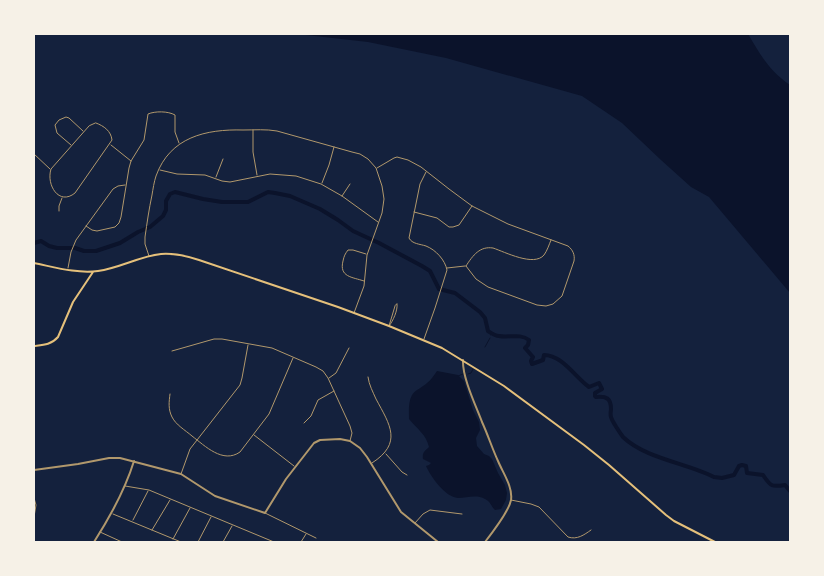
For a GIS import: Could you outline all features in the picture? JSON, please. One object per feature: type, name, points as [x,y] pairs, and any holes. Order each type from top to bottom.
[{"type":"main road","points":[[34,263],[93,272],[110,269],[149,256],[168,254],[186,256],[354,313],[424,340],[463,360],[504,386],[584,445],[674,521],[715,542]]},
{"type":"main road","points":[[87,272],[87,280]]},
{"type":"main road","points":[[34,346],[50,344],[58,338],[73,302],[93,272]]},
{"type":"street","points":[[86,226],[98,231],[118,225],[131,161],[144,140],[148,114],[156,112],[174,114],[175,134],[180,144]]},
{"type":"street","points":[[71,145],[57,133],[55,125],[59,120],[66,117],[69,118],[84,131]]},
{"type":"street","points":[[92,124],[100,124],[112,136],[110,144],[76,193],[71,196],[62,197],[57,193],[50,184],[49,174],[51,169],[84,131],[92,124]]},
{"type":"street","points":[[253,130],[257,176]]},
{"type":"street","points":[[149,256],[146,234],[155,180],[168,156],[180,144],[197,135],[213,131],[277,131],[364,156],[376,168],[384,191],[384,206],[367,255],[363,290],[354,313]]},
{"type":"street","points":[[110,144],[131,161]]},
{"type":"street","points":[[321,184],[334,147]]},
{"type":"street","points":[[34,154],[51,169]]},
{"type":"street","points":[[34,160],[37,157]]},
{"type":"street","points":[[376,168],[399,157],[417,164],[472,206],[508,224],[568,246],[572,251],[574,259],[562,296],[557,302],[543,306],[488,287],[476,279],[466,266]]},
{"type":"street","points":[[216,178],[223,159]]},
{"type":"street","points":[[159,170],[177,174],[198,174],[230,182],[270,174],[296,176],[321,184],[342,196],[379,223]]},
{"type":"street","points":[[424,340],[447,268],[434,250],[409,240],[420,184],[426,171]]},
{"type":"street","points":[[68,269],[74,244],[86,226],[113,189],[126,184]]},
{"type":"street","points":[[342,196],[350,184]]},
{"type":"street","points":[[59,211],[62,197]]},
{"type":"street","points":[[414,212],[437,218],[446,225],[454,227],[459,225],[472,206]]},
{"type":"street","points":[[447,268],[466,266],[479,250],[488,247],[528,260],[538,260],[545,254],[551,240]]},
{"type":"street","points":[[364,281],[344,274],[342,266],[344,256],[348,250],[367,255]]},
{"type":"street","points":[[397,304],[398,307],[389,326],[395,306],[397,304]]},
{"type":"street","points":[[172,350],[217,338],[272,348],[316,366],[328,378],[352,430],[350,441]]},
{"type":"street","points":[[181,474],[188,452],[240,385],[249,344]]},
{"type":"street","points":[[328,378],[336,373],[349,348]]},
{"type":"street","points":[[170,394],[169,407],[177,424],[212,451],[230,456],[240,452],[269,414],[293,357]]},
{"type":"street","points":[[463,360],[471,394],[511,494],[508,509],[484,542]]},
{"type":"street","points":[[368,377],[370,386],[390,428],[390,442],[385,453],[371,464]]},
{"type":"street","points":[[304,423],[311,416],[318,400],[334,391]]},
{"type":"street","points":[[254,434],[294,467]]},
{"type":"street","points":[[265,513],[294,467],[311,445],[318,440],[337,439],[350,441],[362,450],[400,510],[414,524],[438,542]]},
{"type":"street","points":[[385,453],[402,472],[408,475]]},
{"type":"street","points":[[34,470],[122,458],[181,474],[215,496],[265,513],[316,538]]},
{"type":"street","points":[[94,542],[112,513],[134,462]]},
{"type":"street","points":[[125,486],[149,490],[274,542]]},
{"type":"street","points":[[132,522],[149,490]]},
{"type":"street","points":[[34,498],[36,505],[34,517]]},
{"type":"street","points":[[152,530],[170,499]]},
{"type":"street","points":[[511,500],[539,507],[568,537],[579,537],[591,530]]},
{"type":"street","points":[[173,539],[191,507]]},
{"type":"street","points":[[414,524],[423,514],[430,510],[462,514]]},
{"type":"street","points":[[112,513],[181,542]]},
{"type":"street","points":[[198,542],[212,516]]},
{"type":"street","points":[[223,542],[232,526]]},
{"type":"street","points":[[100,532],[122,542]]},
{"type":"street","points":[[301,542],[306,533]]},
{"type":"water","points":[[297,34],[748,34],[766,62],[776,74],[790,85],[790,293],[709,197],[691,187],[622,123],[582,96],[446,58],[368,42]]},
{"type":"water","points":[[437,371],[458,375],[464,381],[473,410],[479,422],[480,430],[476,438],[477,446],[492,459],[505,485],[506,500],[501,509],[495,510],[488,501],[475,496],[453,497],[435,481],[426,466],[431,463],[423,459],[424,452],[429,447],[428,442],[409,419],[409,404],[413,393],[428,382]]},
{"type":"waterway","points":[[34,243],[41,241],[57,248],[75,248],[84,251],[96,251],[120,243],[150,227],[163,216],[166,210],[166,201],[170,194],[175,192],[222,202],[248,202],[268,192],[290,196],[320,209],[353,231],[430,271],[439,289],[455,293],[480,312],[485,318],[488,331],[498,336],[518,336],[529,340],[525,348],[533,357],[532,364],[543,360],[544,355],[551,356],[562,362],[589,387],[599,383],[602,389],[595,393],[595,396],[605,397],[609,400],[611,416],[623,437],[643,451],[714,477],[722,478],[734,475],[739,466],[746,466],[747,473],[763,475],[772,485],[785,485],[790,491]]},
{"type":"waterway","points":[[485,347],[490,338]]},
{"type":"waterway","points":[[468,374],[473,369]]},
{"type":"waterway","points":[[458,376],[463,374]]}]
